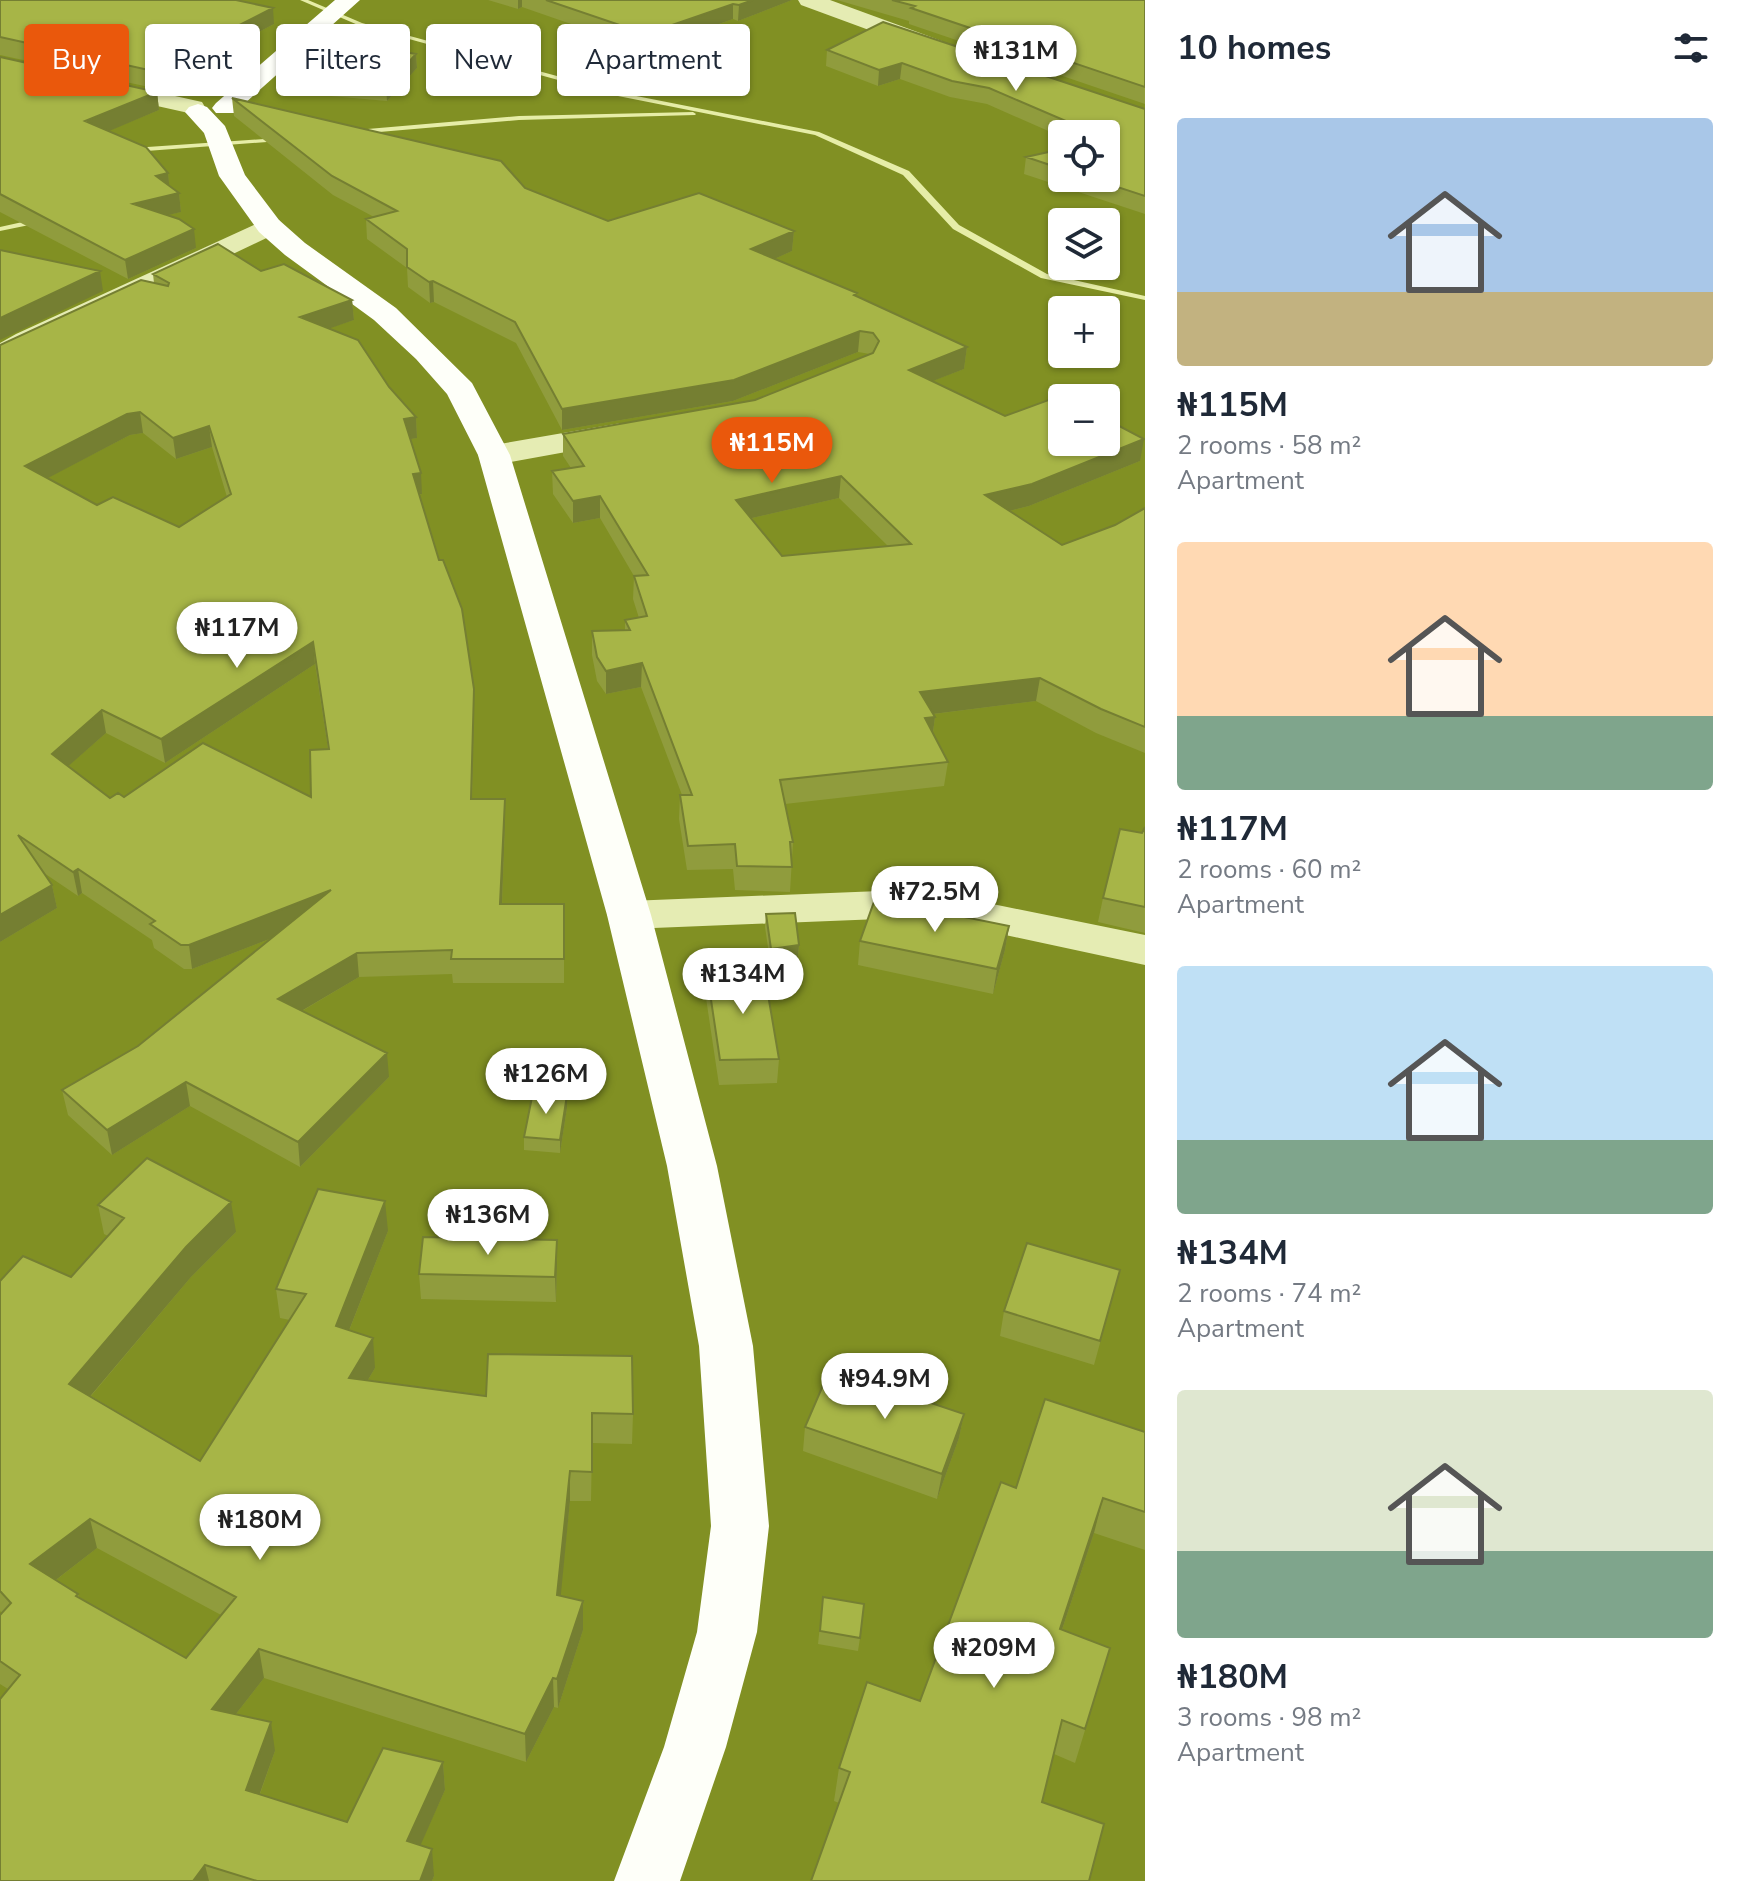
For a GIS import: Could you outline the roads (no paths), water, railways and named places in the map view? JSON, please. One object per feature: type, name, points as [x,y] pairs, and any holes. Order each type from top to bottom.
[{"type":"main road","points":[[348,1],[313,28],[212,119],[232,176],[269,226],[295,249],[385,314],[427,353],[461,390],[494,455],[629,915],[692,1166],[726,1346],[740,1526],[727,1632],[695,1747],[647,1881]]},
{"type":"street","points":[[809,0],[963,55]]},
{"type":"street","points":[[0,64],[212,119]]},
{"type":"street","points":[[0,356],[13,336],[269,226]]},
{"type":"street","points":[[494,455],[644,430]]},
{"type":"street","points":[[629,915],[880,905],[973,914],[1145,950]]},
{"type":"waterway","points":[[303,0],[360,24],[615,94],[817,133],[906,173],[956,227],[1044,276],[1145,298]]},
{"type":"waterway","points":[[356,132],[519,118],[693,114]]},
{"type":"waterway","points":[[133,150],[278,140]]},
{"type":"waterway","points":[[0,229],[36,221]]}]
